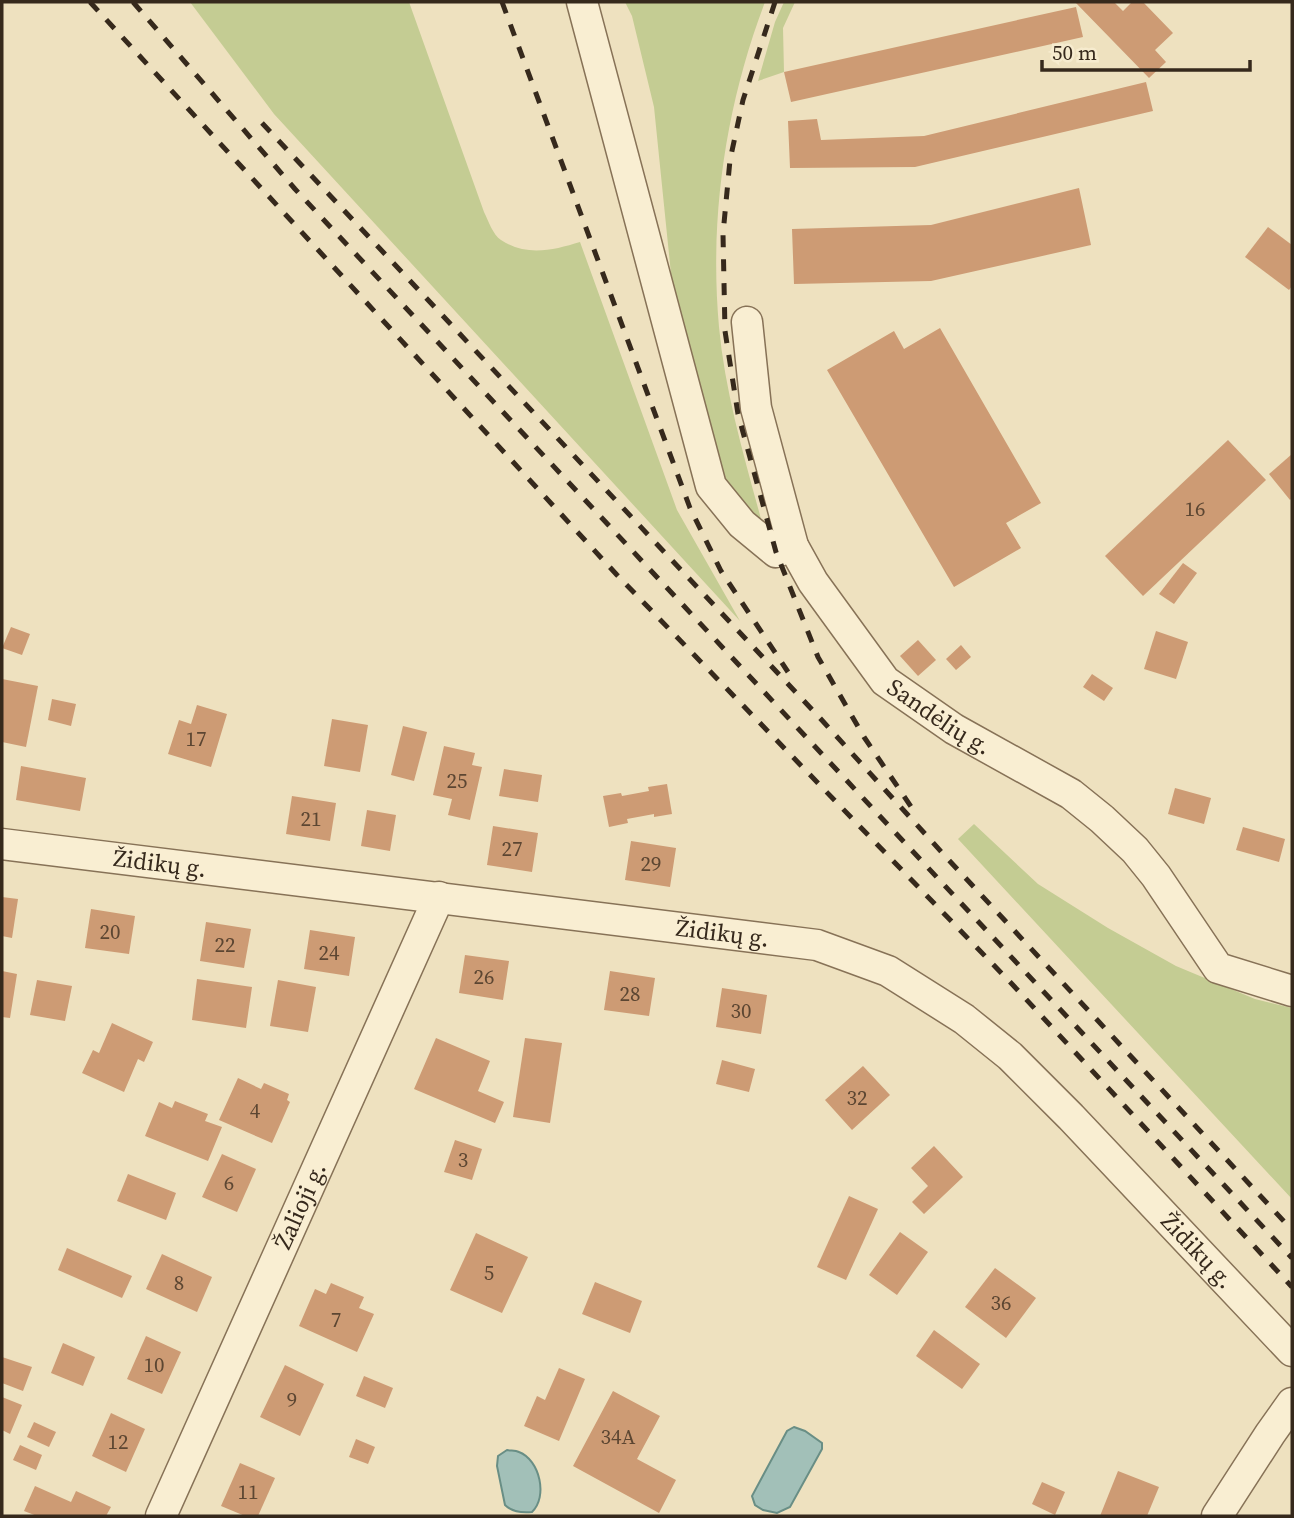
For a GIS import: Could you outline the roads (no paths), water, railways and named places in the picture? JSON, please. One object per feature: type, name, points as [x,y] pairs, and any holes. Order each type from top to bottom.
[{"type":"street","points":[[582,2],[711,486],[742,524],[776,552],[793,546]]},
{"type":"street","name":"Sandėlių g.","points":[[747,322],[756,408],[793,546],[813,582],[885,681],[954,729],[1071,794],[1102,819],[1135,850],[1156,876],[1218,968],[1292,991]]},
{"type":"street","name":"Židikų g.","points":[[2,844],[817,945],[888,971],[964,1019],[1010,1056],[1292,1352]]},
{"type":"street","name":"Žalioji g.","points":[[161,1516],[439,897]]},
{"type":"street","points":[[1217,1516],[1292,1403]]},
{"type":"water","points":[[794,1427],[822,1443],[822,1449],[790,1507],[777,1513],[763,1510],[755,1505],[752,1496],[787,1431]]},
{"type":"water","points":[[507,1450],[518,1451],[526,1456],[537,1471],[540,1497],[532,1512],[517,1512],[505,1505],[497,1466],[498,1456]]},
{"type":"railway","points":[[90,2],[617,575],[1012,984],[1292,1287]]},
{"type":"railway","points":[[133,2],[295,189],[1292,1258]]},
{"type":"railway","points":[[502,2],[690,508],[721,571],[788,672]]},
{"type":"railway","points":[[775,2],[743,100],[730,160],[723,234],[725,331],[738,414],[776,552],[818,657],[864,737],[914,811]]},
{"type":"railway","points":[[262,123],[819,717],[1292,1230]]}]
